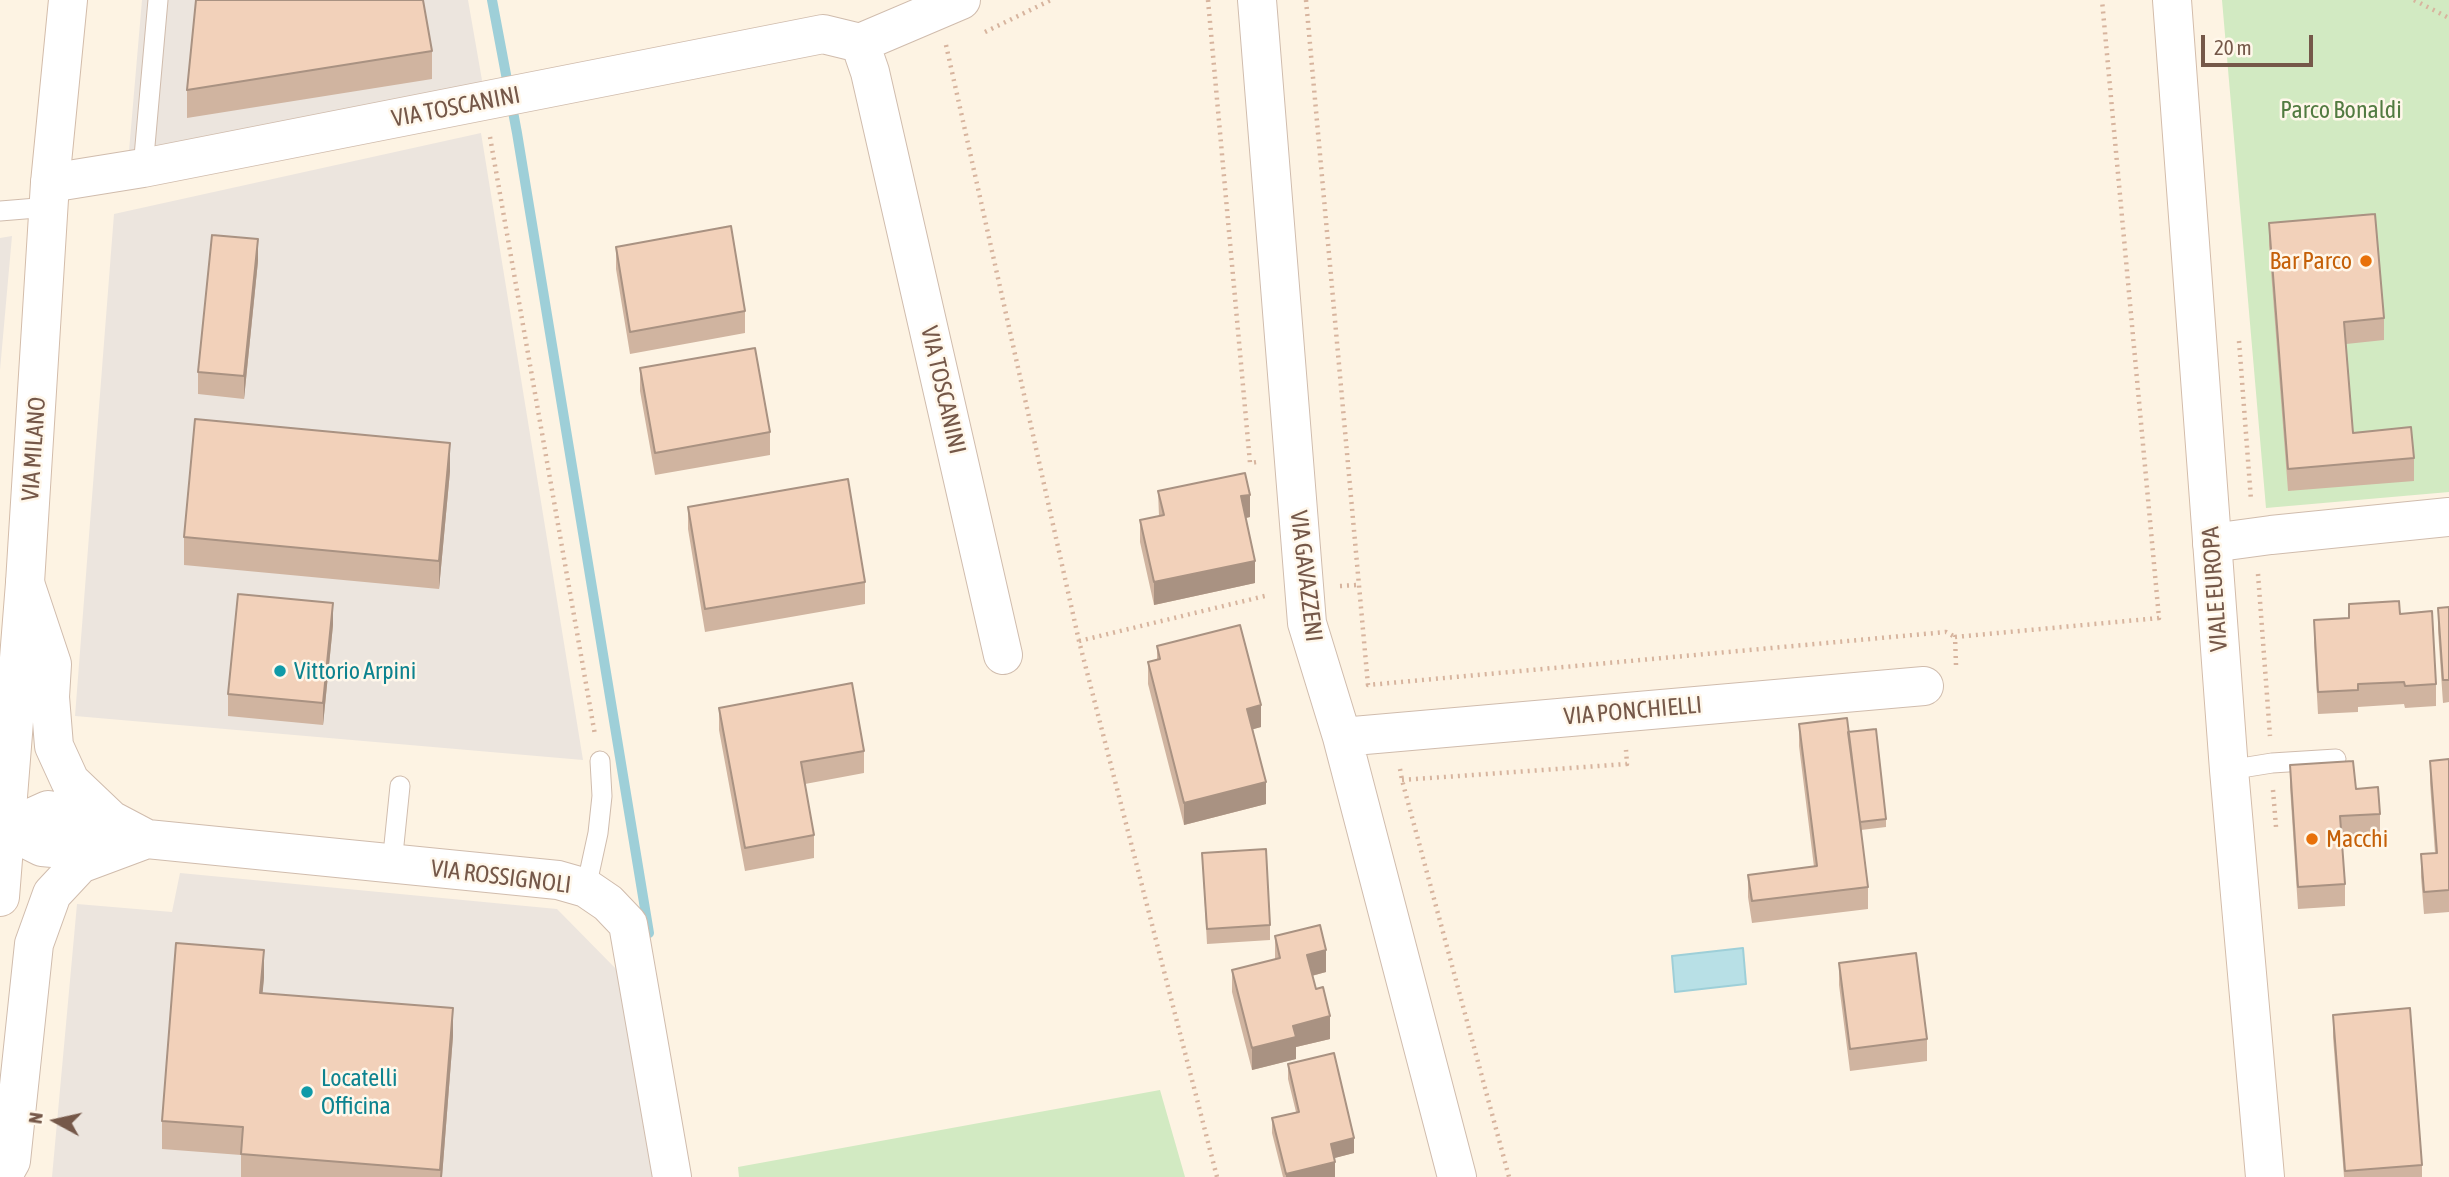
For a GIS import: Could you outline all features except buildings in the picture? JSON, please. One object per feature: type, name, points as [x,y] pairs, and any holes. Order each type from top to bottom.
[{"type":"street","name":"VIA MILANO","points":[[0,897],[25,583],[50,195],[68,0]]},
{"type":"street","name":"VIA GAVAZZENI","points":[[1257,0],[1307,623],[1342,737],[1457,1177]]},
{"type":"street","name":"VIALE EUROPA","points":[[2172,0],[2228,770],[2265,1177]]},
{"type":"street","points":[[860,43],[951,5]]},
{"type":"street","name":"VIA TOSCANINI","points":[[50,195],[143,168],[823,34],[860,43],[870,72],[1003,655]]},
{"type":"street","points":[[2212,543],[2449,517]]},
{"type":"street","points":[[2,1177],[11,1161],[34,944],[52,894],[80,864],[124,837],[70,782],[54,746],[50,696],[52,664],[25,583]]},
{"type":"street","name":"VIA PONCHIELLI","points":[[1342,737],[1924,686]]},
{"type":"street","name":"VIA ROSSIGNOLI","points":[[6,829],[42,847],[124,837],[558,880],[586,888],[608,903],[628,924],[672,1177]]},
{"type":"lane","points":[[143,168],[158,0]]},
{"type":"lane","points":[[0,211],[50,195]]},
{"type":"lane","points":[[2228,770],[2272,763],[2336,759]]},
{"type":"lane","points":[[586,888],[598,833],[602,796],[600,761]]},
{"type":"lane","points":[[392,864],[400,786]]},
{"type":"path","points":[[981,34],[1051,0]]},
{"type":"path","points":[[1208,0],[1250,463],[1264,462]]},
{"type":"path","points":[[1306,0],[1368,685],[1946,632],[1955,637],[2159,618],[2102,0]]},
{"type":"path","points":[[2414,0],[2449,18]]},
{"type":"path","points":[[951,5],[947,51],[1079,642],[1217,1177]]},
{"type":"path","points":[[947,51],[958,45]]},
{"type":"path","points":[[486,101],[600,761]]},
{"type":"path","points":[[2238,330],[2252,508],[2256,515],[2269,515],[2271,535],[2272,558],[2258,566],[2276,829]]},
{"type":"path","points":[[1079,642],[1275,593],[1304,589]]},
{"type":"path","points":[[1924,686],[1957,664],[1955,637]]},
{"type":"path","points":[[1392,683],[1402,780],[1509,1177]]},
{"type":"path","points":[[1402,780],[1628,764],[1626,737]]},
{"type":"shaded area","points":[[142,0],[468,0],[483,86],[129,151]]},
{"type":"shaded area","points":[[481,133],[583,760],[75,716],[114,214]]},
{"type":"shaded area","points":[[12,236],[0,370],[0,238]]},
{"type":"shaded area","points":[[180,873],[557,909],[621,974],[652,1177],[52,1177],[77,904],[172,912]]},
{"type":"green space","name":"Parco Bonaldi","points":[[2222,0],[2449,0],[2449,492],[2266,508]]},
{"type":"green space","points":[[1160,1090],[1185,1177],[739,1177],[738,1167]]},
{"type":"water","points":[[1743,948],[1746,984],[1675,992],[1672,956]]},
{"type":"waterway","points":[[492,0],[517,133],[649,933]]},
{"type":"place","name":"Bar Parco","points":[[2366,261]]},
{"type":"place","name":"Vittorio Arpini","points":[[280,671]]},
{"type":"place","name":"Macchi","points":[[2312,839]]},
{"type":"place","name":"Locatelli Officina","points":[[307,1092]]}]
